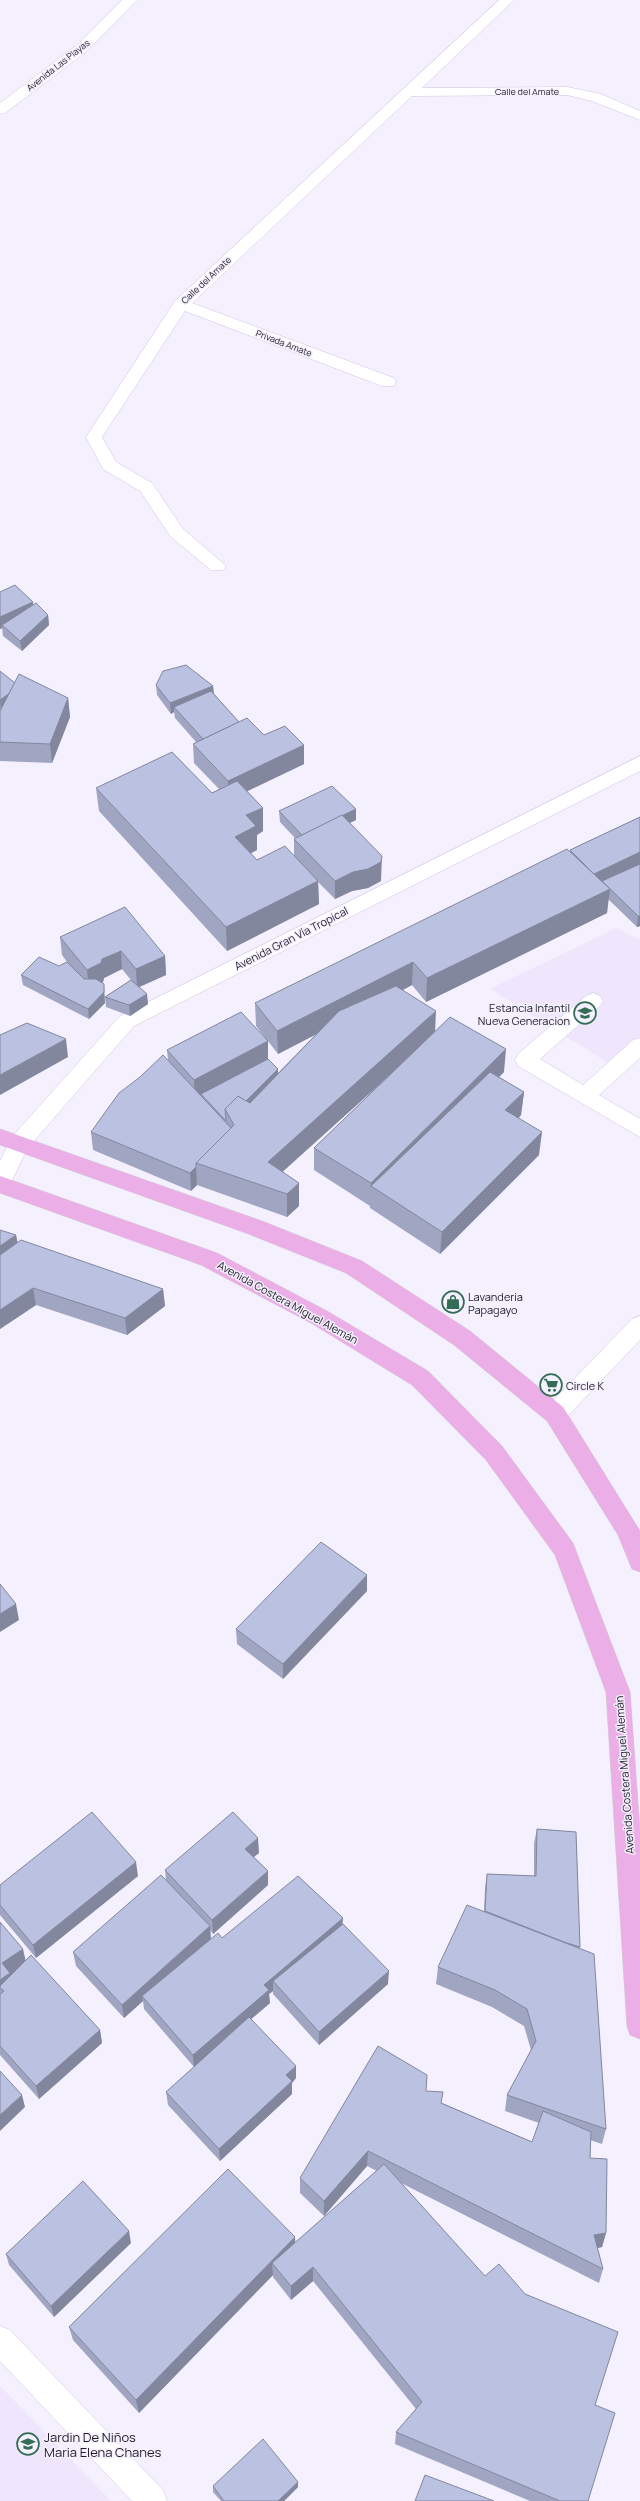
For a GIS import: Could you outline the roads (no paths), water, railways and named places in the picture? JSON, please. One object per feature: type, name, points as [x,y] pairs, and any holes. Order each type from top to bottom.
[{"type":"main road","points":[[9,1141],[254,1227],[354,1267],[462,1338],[555,1414],[628,1531],[640,1562]]},
{"type":"main road","name":"Avenida Costera Miguel Alemán","points":[[0,1183],[209,1259],[318,1316],[420,1378],[494,1453],[565,1550],[618,1692],[640,2026]]},
{"type":"street","name":"Avenida Las Playas","points":[[0,110],[82,48],[130,0]]},
{"type":"street","name":"Calle del Amate","points":[[217,566],[177,533],[146,487],[109,465],[94,437],[181,304],[507,0]]},
{"type":"street","name":"Calle del Amate","points":[[409,92],[567,91],[596,97],[640,116]]},
{"type":"street","name":"Privada Amate","points":[[181,304],[388,382]]},
{"type":"street","name":"Avenida Gran Vía Tropical","points":[[0,1183],[9,1141],[127,1021],[640,763]]},
{"type":"street","points":[[593,1001],[525,1060],[640,1129]]},
{"type":"street","points":[[584,1096],[640,1046]]},
{"type":"street","points":[[555,1414],[640,1325]]},
{"type":"street","points":[[0,2340],[152,2501]]},
{"type":"place","name":"Estancia Infantil Nueva Generacion","points":[[585,1013]]},
{"type":"place","name":"Lavanderia Papagayo","points":[[453,1302]]},
{"type":"place","name":"Circle K","points":[[551,1385]]},
{"type":"place","name":"Jardin De Niños Maria Elena Chanes","points":[[28,2444]]}]
